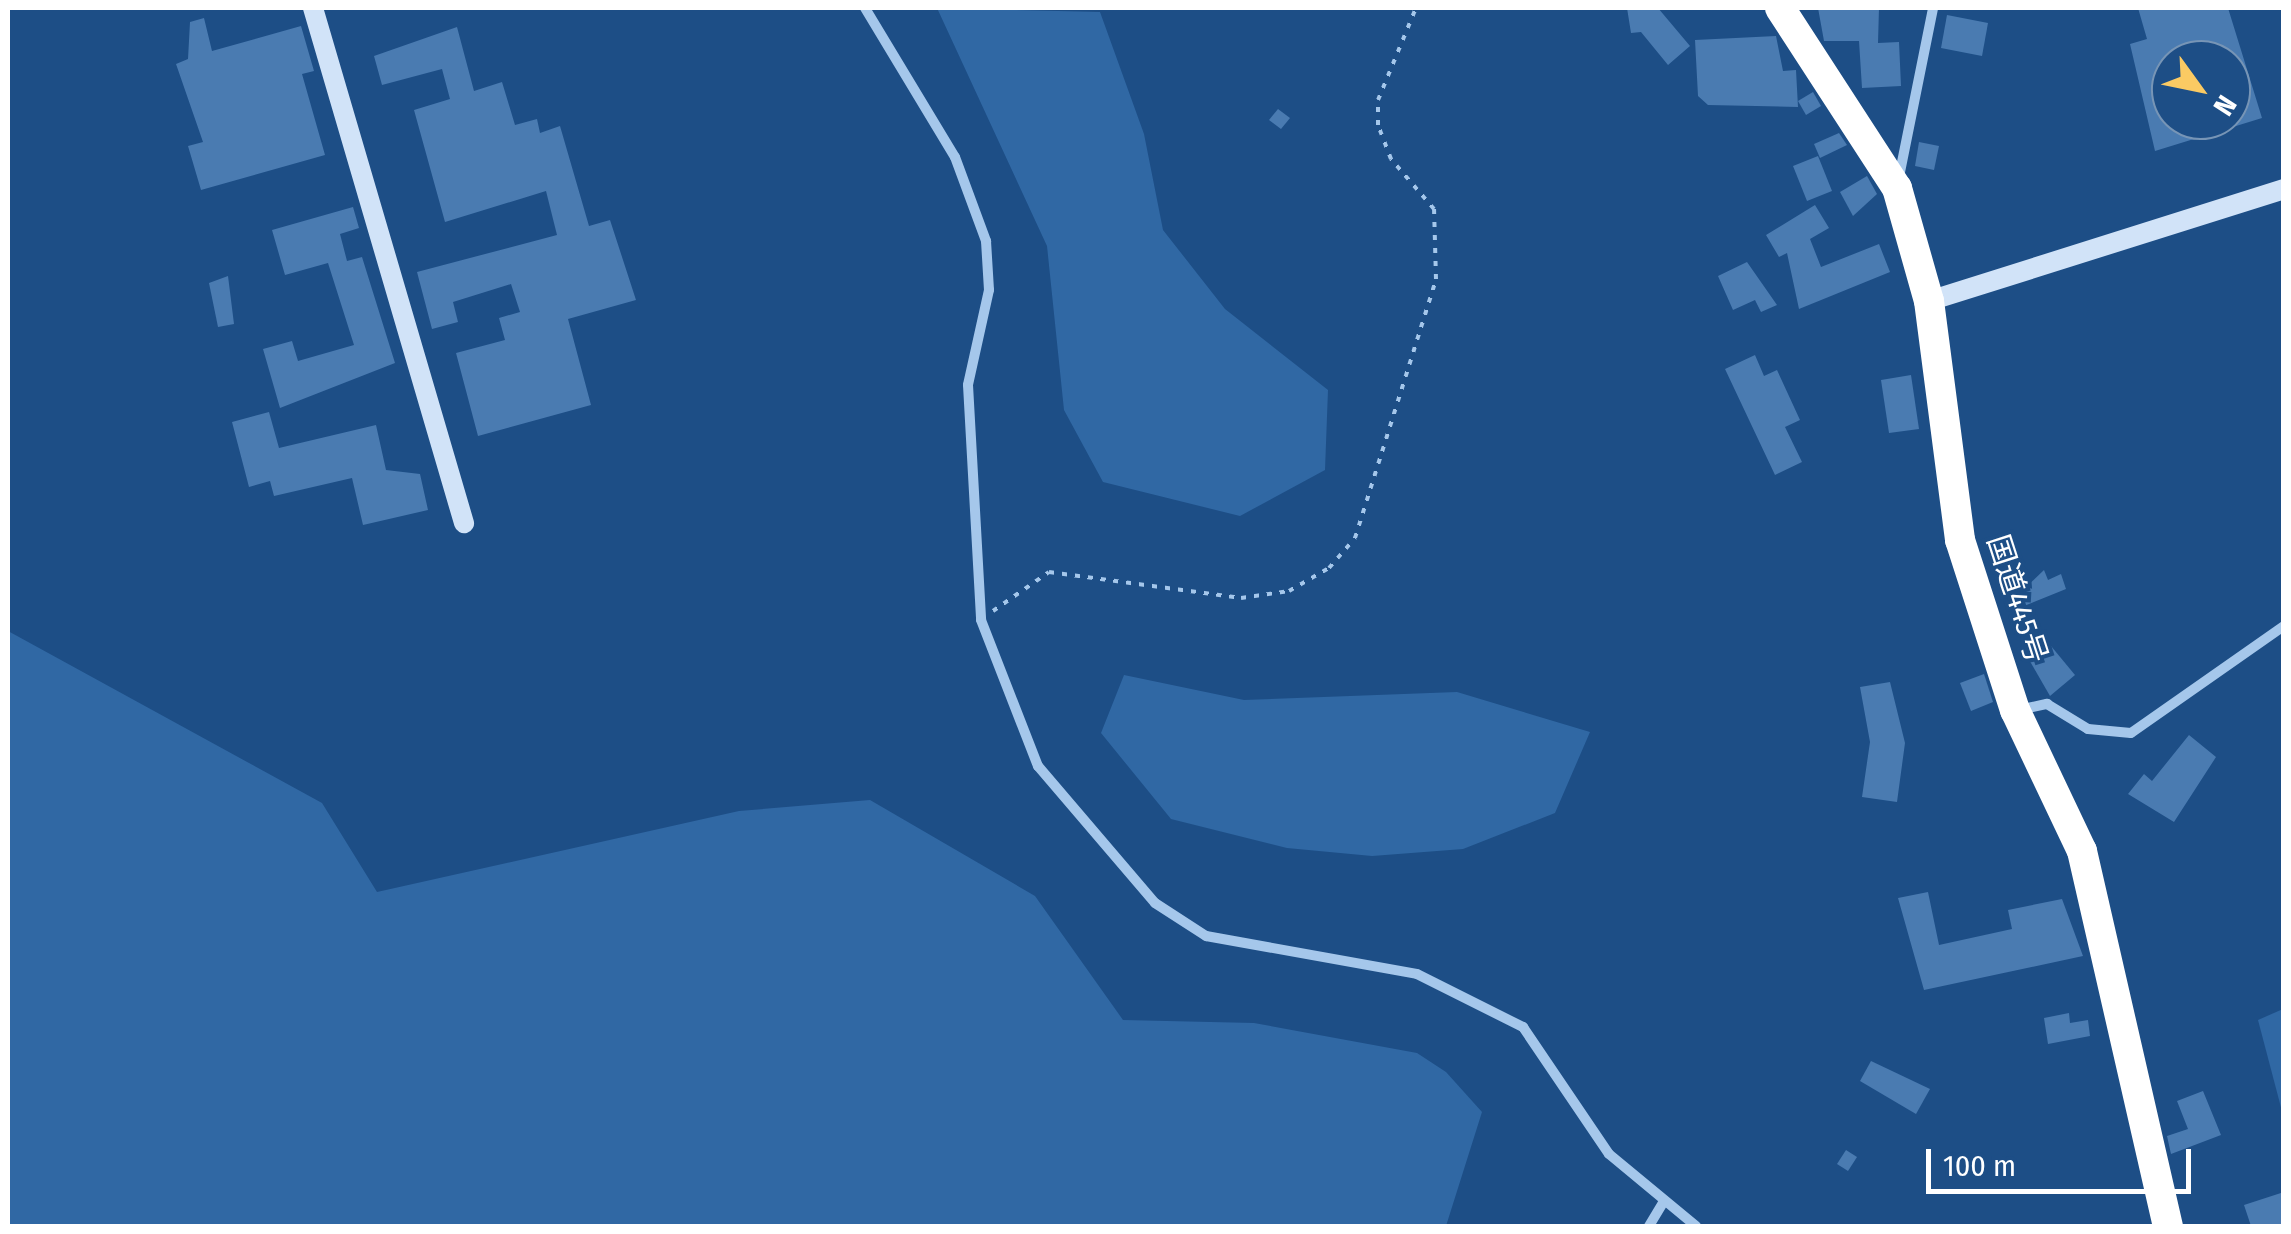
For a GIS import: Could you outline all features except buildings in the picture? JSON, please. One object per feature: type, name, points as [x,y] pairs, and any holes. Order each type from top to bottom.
[{"type":"highway","name":"国道445号","points":[[1780,8],[1896,188],[1929,301],[1960,540],[2016,710],[2082,852],[2168,1226]]},
{"type":"street","points":[[313,8],[464,523]]},
{"type":"street","points":[[865,8],[955,157],[986,240],[989,290],[968,384],[981,620],[1038,766],[1155,903],[1206,936],[1358,959],[1472,994],[1523,1027],[1609,1154],[1662,1204],[1696,1226]]},
{"type":"street","points":[[1896,188],[1933,8]]},
{"type":"street","points":[[1929,301],[2284,189]]},
{"type":"street","points":[[2016,710],[2047,704],[2088,729],[2132,733],[2284,626]]},
{"type":"street","points":[[1649,1226],[1662,1204]]},
{"type":"path","points":[[981,620],[1049,572],[1241,598],[1288,591],[1330,568],[1355,538],[1436,279],[1434,209],[1391,159],[1378,125],[1378,100],[1416,8]]},
{"type":"shaded area","points":[[937,8],[1100,12],[1144,134],[1163,230],[1225,309],[1328,390],[1325,470],[1240,516],[1103,482],[1064,410],[1047,246]]},
{"type":"shaded area","points":[[8,631],[322,803],[377,892],[739,811],[870,800],[1035,896],[1123,1020],[1254,1023],[1417,1053],[1446,1072],[1482,1112],[1446,1226],[8,1226]]},
{"type":"shaded area","points":[[1124,675],[1244,700],[1457,692],[1590,732],[1555,813],[1463,849],[1372,856],[1287,848],[1171,819],[1101,733]]},
{"type":"shaded area","points":[[2283,1009],[2283,1115],[2258,1020]]}]
